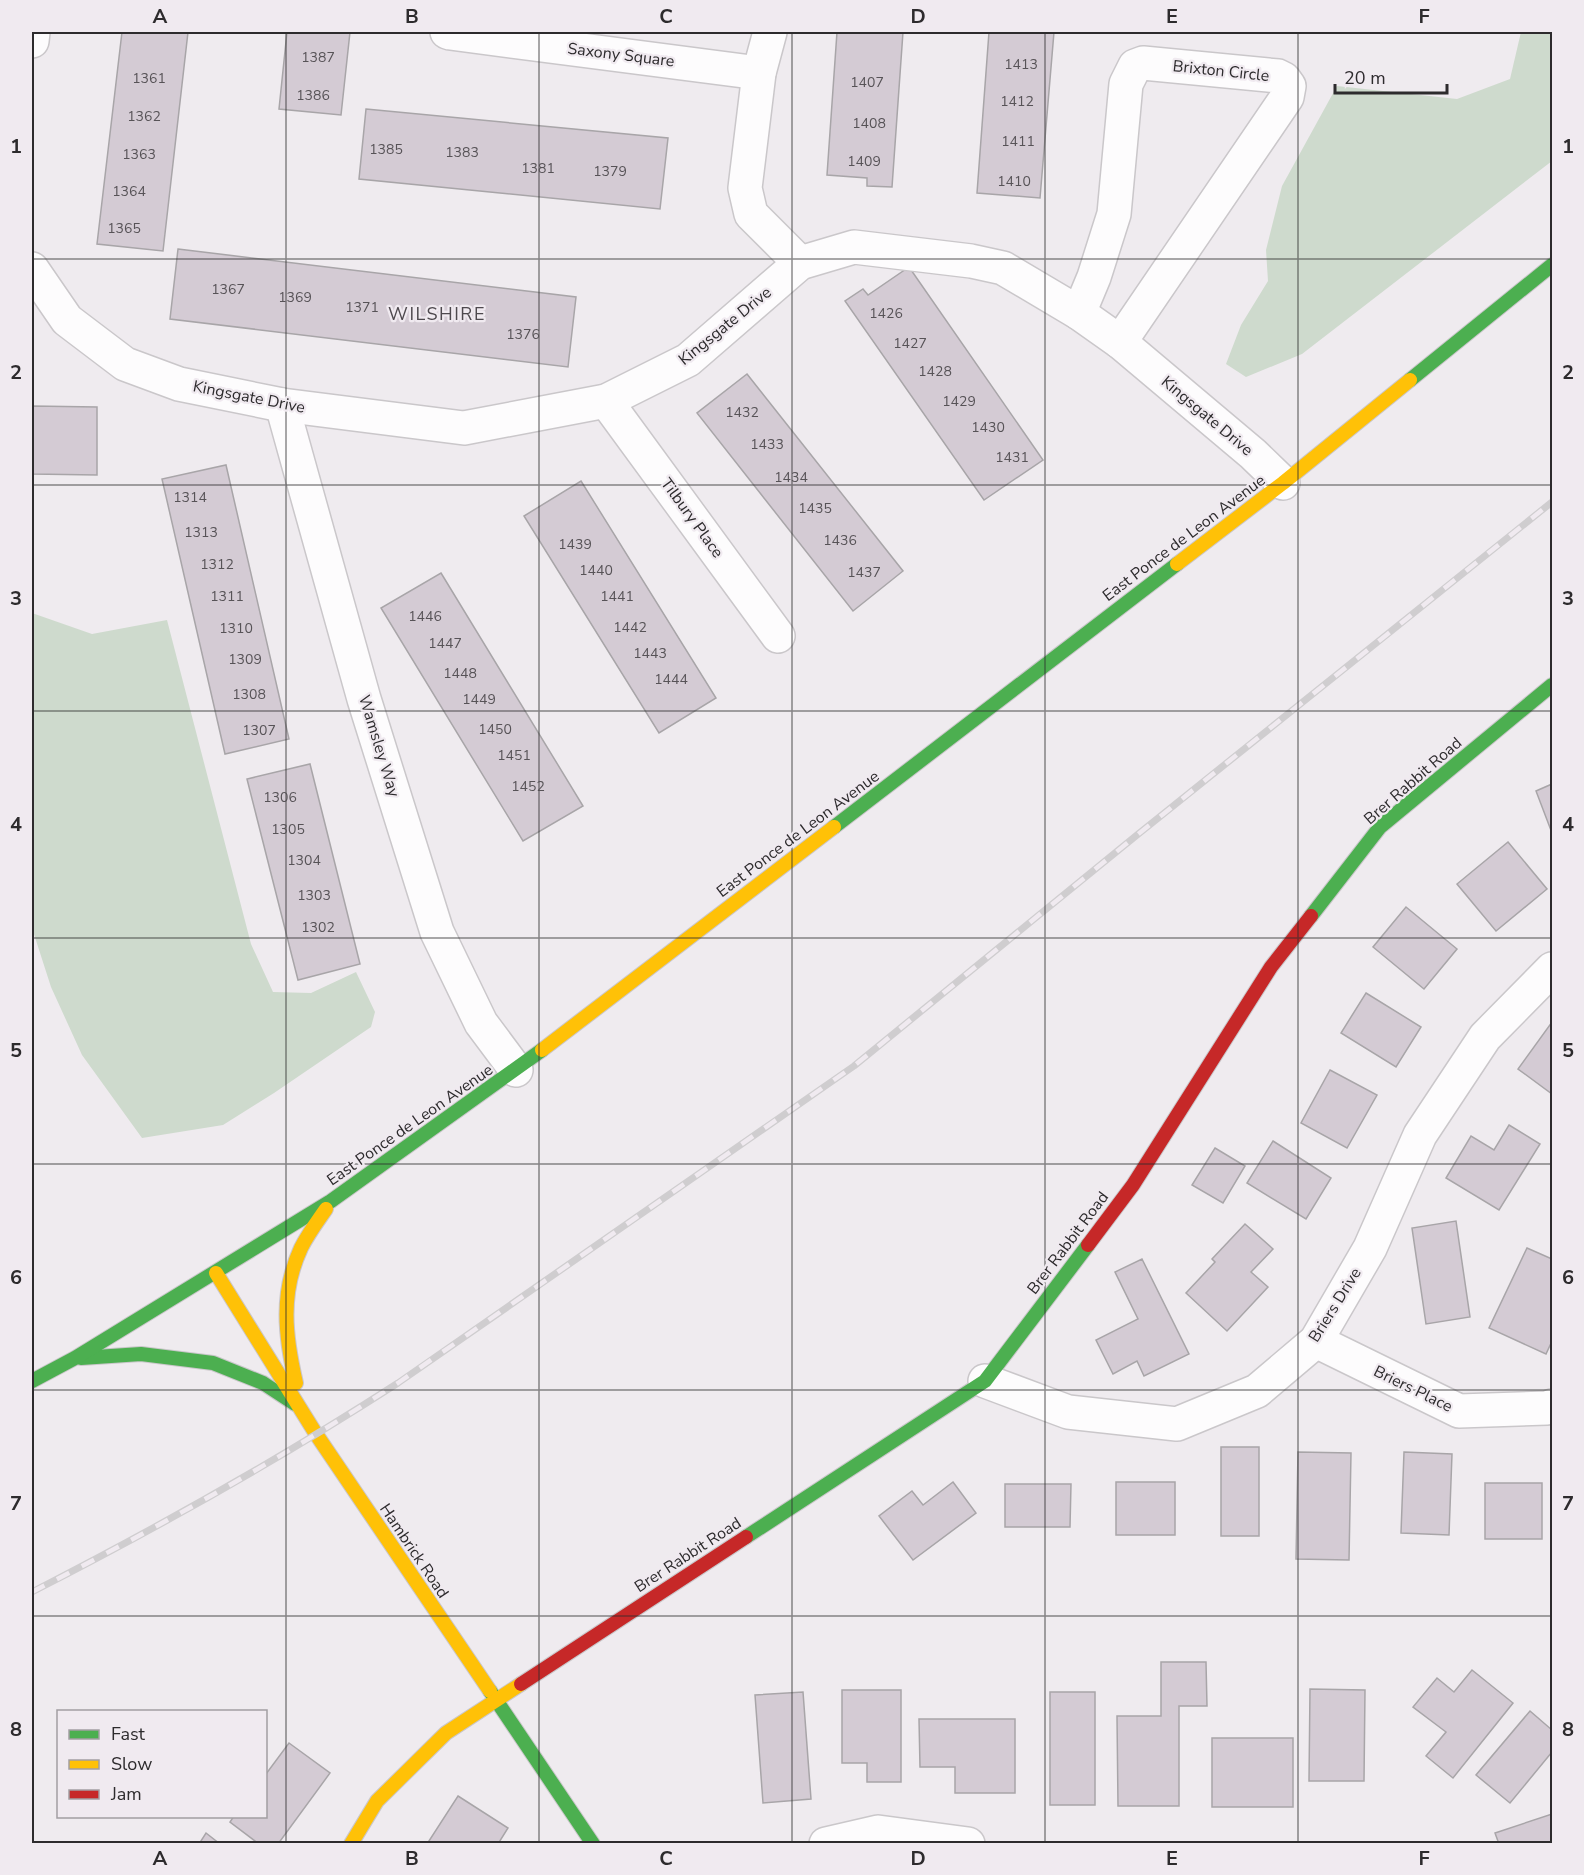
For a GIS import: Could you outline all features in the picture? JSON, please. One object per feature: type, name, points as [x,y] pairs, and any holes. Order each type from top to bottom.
[{"type":"street","points":[[32,41],[33,32]]},
{"type":"street","name":"Saxony Square","points":[[447,32],[759,73]]},
{"type":"street","points":[[770,32],[759,73],[745,188],[752,214],[801,263]]},
{"type":"street","name":"Brixton Circle","points":[[1079,313],[1094,277],[1114,214],[1126,84],[1134,66],[1143,63],[1278,76],[1284,80],[1289,86],[1287,97],[1120,342]]},
{"type":"street","name":"Kingsgate Drive","points":[[32,269],[67,320],[125,364],[179,384],[282,405],[464,429],[606,401],[688,360],[801,263],[854,247],[971,261],[1003,268],[1079,313],[1120,342],[1253,454],[1283,483]]},
{"type":"street","name":"East Ponce de Leon Avenue","points":[[32,1382],[216,1273],[331,1201],[516,1070],[1283,483],[1552,265]]},
{"type":"street","name":"Tilbury Place","points":[[606,401],[778,636]]},
{"type":"street","name":"Wamsley Way","points":[[282,405],[364,699],[437,932],[481,1023],[516,1070]]},
{"type":"street","name":"Brer Rabbit Road","points":[[351,1844],[377,1801],[446,1733],[985,1381],[1133,1185],[1271,967],[1380,827],[1552,685]]},
{"type":"street","name":"Briers Drive","points":[[985,1381],[1068,1412],[1177,1424],[1257,1391],[1316,1341],[1370,1248],[1420,1135],[1485,1037],[1552,969]]},
{"type":"street","points":[[301,1408],[286,1341],[285,1299],[292,1268],[302,1246],[331,1201]]},
{"type":"street","name":"Hambrick Road","points":[[216,1273],[329,1454],[592,1844]]},
{"type":"street","name":"Briers Place","points":[[1316,1341],[1459,1411],[1552,1406]]},
{"type":"street","points":[[75,1358],[141,1354],[213,1363],[263,1383],[301,1408]]},
{"type":"street","points":[[826,1844],[878,1832],[968,1844]]},
{"type":"green space","points":[[1521,32],[1552,32],[1552,161],[1302,354],[1246,377],[1226,364],[1241,325],[1268,281],[1266,250],[1282,186],[1337,86],[1457,99],[1510,79]]},
{"type":"green space","points":[[32,613],[92,634],[167,620],[251,944],[273,992],[311,993],[356,972],[375,1012],[371,1027],[223,1125],[142,1138],[82,1055],[51,987],[32,928]]},
{"type":"building","points":[[122,32],[188,32],[163,251],[97,244]]},
{"type":"building","points":[[287,32],[350,32],[341,115],[279,109]]},
{"type":"building","points":[[837,32],[903,32],[892,187],[867,186],[867,178],[827,175]]},
{"type":"building","points":[[989,32],[1054,32],[1040,198],[977,193]]},
{"type":"building","points":[[366,109],[668,138],[660,209],[359,179]]},
{"type":"building","points":[[178,249],[576,297],[568,367],[170,319]]},
{"type":"building","points":[[909,267],[1043,460],[984,500],[845,301],[863,289],[868,295]]},
{"type":"building","points":[[747,374],[903,571],[853,611],[697,413]]},
{"type":"building","points":[[32,406],[97,407],[97,475],[32,474]]},
{"type":"building","points":[[226,465],[289,739],[225,754],[162,479]]},
{"type":"building","points":[[581,481],[716,698],[659,733],[524,516]]},
{"type":"building","points":[[441,573],[583,806],[523,841],[381,608]]},
{"type":"building","points":[[310,764],[360,964],[298,980],[247,779]]},
{"type":"building","points":[[1552,784],[1552,833],[1536,791]]},
{"type":"building","points":[[1508,842],[1547,889],[1496,931],[1457,884]]},
{"type":"building","points":[[1406,907],[1457,949],[1424,989],[1373,947]]},
{"type":"building","points":[[1366,993],[1421,1027],[1396,1067],[1341,1033]]},
{"type":"building","points":[[1552,1022],[1552,1094],[1518,1069]]},
{"type":"building","points":[[1330,1070],[1377,1095],[1347,1148],[1301,1123]]},
{"type":"building","points":[[1509,1125],[1540,1144],[1499,1210],[1446,1178],[1471,1136],[1494,1150]]},
{"type":"building","points":[[1273,1141],[1331,1178],[1306,1219],[1247,1183]]},
{"type":"building","points":[[1215,1148],[1245,1166],[1223,1203],[1192,1185]]},
{"type":"building","points":[[1456,1221],[1470,1317],[1426,1324],[1412,1228]]},
{"type":"building","points":[[1245,1224],[1273,1249],[1251,1272],[1268,1287],[1227,1331],[1186,1293],[1215,1262],[1212,1259]]},
{"type":"building","points":[[1527,1248],[1552,1259],[1552,1341],[1546,1354],[1489,1328]]},
{"type":"building","points":[[1142,1259],[1189,1354],[1144,1376],[1137,1361],[1113,1374],[1096,1340],[1138,1319],[1115,1272]]},
{"type":"building","points":[[1221,1447],[1259,1447],[1259,1536],[1221,1536]]},
{"type":"building","points":[[1298,1452],[1351,1453],[1349,1560],[1296,1559]]},
{"type":"building","points":[[1404,1452],[1452,1454],[1449,1535],[1401,1533]]},
{"type":"building","points":[[953,1482],[976,1513],[913,1560],[879,1516],[912,1491],[923,1505]]},
{"type":"building","points":[[1116,1482],[1175,1482],[1175,1535],[1116,1535]]},
{"type":"building","points":[[1485,1483],[1542,1483],[1542,1539],[1485,1539]]},
{"type":"building","points":[[1005,1484],[1071,1484],[1070,1527],[1005,1527]]},
{"type":"building","points":[[1161,1662],[1206,1662],[1207,1706],[1179,1706],[1179,1806],[1118,1806],[1117,1716],[1161,1716]]},
{"type":"building","points":[[1472,1670],[1513,1703],[1453,1778],[1426,1756],[1446,1732],[1413,1707],[1437,1678],[1454,1692]]},
{"type":"building","points":[[1310,1689],[1365,1690],[1364,1781],[1309,1781]]},
{"type":"building","points":[[842,1690],[901,1690],[901,1782],[867,1782],[867,1763],[842,1763]]},
{"type":"building","points":[[803,1692],[811,1799],[763,1803],[755,1695]]},
{"type":"building","points":[[1050,1692],[1095,1692],[1095,1805],[1050,1805]]},
{"type":"building","points":[[1530,1711],[1552,1730],[1552,1752],[1510,1803],[1476,1775]]},
{"type":"building","points":[[919,1719],[1015,1719],[1015,1793],[955,1793],[955,1767],[920,1767]]},
{"type":"building","points":[[1212,1738],[1293,1738],[1293,1807],[1212,1807]]},
{"type":"building","points":[[289,1743],[330,1773],[278,1844],[259,1844],[230,1822],[233,1818],[267,1818],[267,1773]]},
{"type":"building","points":[[458,1796],[508,1828],[498,1844],[427,1844]]},
{"type":"building","points":[[1552,1814],[1552,1844],[1499,1844],[1495,1833]]},
{"type":"building","points":[[206,1833],[220,1844],[199,1844]]},
{"type":"railway","points":[[32,1592],[218,1492],[309,1439],[398,1383],[854,1066],[1137,835],[1552,502]]},
{"type":"traffic: fast","points":[[1410,380],[1552,265]]},
{"type":"traffic: fast","points":[[834,827],[1177,564]]},
{"type":"traffic: fast","points":[[1311,916],[1380,827],[1552,685]]},
{"type":"traffic: fast","points":[[32,1381],[75,1358],[331,1201],[542,1050]]},
{"type":"traffic: fast","points":[[746,1537],[985,1381],[1088,1245]]},
{"type":"traffic: fast","points":[[81,1358],[141,1354],[213,1363],[263,1383],[295,1404]]},
{"type":"traffic: fast","points":[[490,1691],[593,1844]]},
{"type":"traffic: slow","points":[[1177,564],[1283,483],[1410,380]]},
{"type":"traffic: slow","points":[[542,1050],[834,827]]},
{"type":"traffic: slow","points":[[296,1383],[287,1331],[287,1298],[294,1265],[301,1248],[326,1209]]},
{"type":"traffic: slow","points":[[216,1273],[316,1434],[490,1691]]},
{"type":"traffic: slow","points":[[351,1844],[377,1801],[446,1733],[521,1684]]},
{"type":"traffic: jam","points":[[1088,1245],[1133,1185],[1271,967],[1311,916]]},
{"type":"traffic: jam","points":[[521,1684],[746,1537]]},
{"type":"district","name":"WILSHIRE","points":[[437,314]]}]
